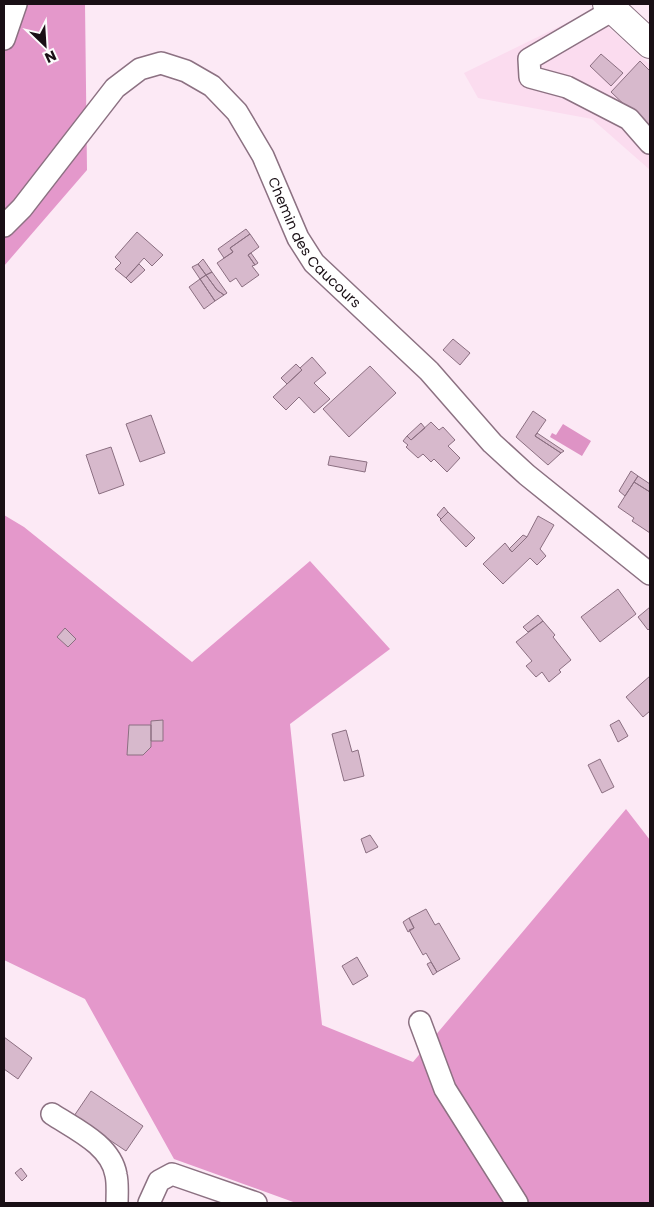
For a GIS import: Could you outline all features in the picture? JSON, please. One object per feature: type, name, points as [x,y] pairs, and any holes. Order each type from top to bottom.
[{"type":"main road","points":[[610,7],[650,44]]},
{"type":"street","points":[[4,39],[16,4]]},
{"type":"street","points":[[610,7],[529,59],[530,78],[567,86],[629,119],[650,143]]},
{"type":"street","name":"Chemin des Caucours","points":[[4,226],[22,208],[115,88],[140,69],[161,63],[186,71],[212,86],[237,112],[263,156],[298,238],[314,262],[429,371],[492,443],[527,475],[650,574]]},
{"type":"street","points":[[420,1022],[446,1089],[517,1203]]},
{"type":"street","points":[[52,1114],[93,1140],[112,1161],[117,1176],[118,1203]]},
{"type":"street","points":[[149,1203],[160,1181],[172,1174],[256,1203]]},
{"type":"shaded area","points":[[4,4],[85,4],[87,170],[4,266]]},
{"type":"shaded area","points":[[591,11],[650,65],[650,170],[592,119],[478,98],[464,73]]},
{"type":"shaded area","points":[[563,424],[591,441],[582,456],[550,437],[552,433],[556,435]]},
{"type":"shaded area","points":[[4,515],[24,527],[192,662],[310,561],[390,649],[290,724],[322,1025],[413,1062],[626,809],[650,840],[650,1203],[296,1203],[174,1159],[85,999],[4,960]]},
{"type":"building","points":[[601,54],[623,73],[611,86],[590,66]]},
{"type":"building","points":[[640,61],[650,71],[650,129],[611,92]]},
{"type":"building","points":[[246,229],[250,234],[230,248],[233,252],[224,258],[218,249]]},
{"type":"building","points":[[137,232],[163,255],[152,266],[144,258],[126,278],[115,269],[121,263],[115,257]]},
{"type":"building","points":[[250,234],[259,247],[248,255],[255,265],[252,266],[259,275],[242,287],[236,278],[230,282],[217,263],[233,252],[230,248]]},
{"type":"building","points":[[251,253],[258,263],[255,265],[248,255]]},
{"type":"building","points":[[203,259],[212,272],[206,275],[198,264]]},
{"type":"building","points":[[139,264],[145,270],[131,283],[126,278]]},
{"type":"building","points":[[198,264],[206,275],[200,279],[192,267]]},
{"type":"building","points":[[212,272],[227,293],[224,295],[217,290],[206,275]]},
{"type":"building","points":[[206,275],[217,290],[224,295],[215,301],[200,279]]},
{"type":"building","points":[[200,279],[215,301],[204,309],[189,287]]},
{"type":"building","points":[[453,339],[470,353],[460,365],[443,350]]},
{"type":"building","points":[[312,357],[326,373],[314,383],[330,399],[314,413],[299,397],[286,410],[273,397],[302,370],[300,368]]},
{"type":"building","points":[[296,364],[302,370],[287,384],[281,378]]},
{"type":"building","points":[[370,366],[396,393],[349,437],[323,409]]},
{"type":"building","points":[[533,411],[546,420],[535,436],[561,453],[548,465],[516,437]]},
{"type":"building","points":[[151,415],[165,453],[140,462],[126,424]]},
{"type":"building","points":[[431,422],[439,430],[443,427],[455,440],[448,446],[460,458],[447,472],[434,459],[431,462],[423,454],[418,458],[406,447],[408,445],[403,441],[407,436],[411,440]]},
{"type":"building","points":[[421,423],[425,428],[411,440],[407,436]]},
{"type":"building","points":[[537,433],[564,451],[561,453],[535,436]]},
{"type":"building","points":[[111,447],[124,485],[99,494],[86,455]]},
{"type":"building","points":[[330,456],[367,462],[365,472],[328,465]]},
{"type":"building","points":[[631,471],[638,476],[625,496],[619,491]]},
{"type":"building","points":[[638,476],[650,484],[650,492],[634,482]]},
{"type":"building","points":[[634,482],[650,492],[650,533],[632,521],[634,518],[618,507]]},
{"type":"building","points":[[444,507],[448,512],[441,519],[437,515]]},
{"type":"building","points":[[448,512],[475,538],[466,547],[440,520]]},
{"type":"building","points":[[538,516],[554,525],[540,549],[546,556],[537,565],[530,558],[503,584],[483,564],[505,543],[512,552],[527,537]]},
{"type":"building","points":[[523,535],[527,537],[512,552],[509,549]]},
{"type":"building","points":[[618,589],[636,614],[600,642],[581,617]]},
{"type":"building","points":[[650,607],[650,628],[648,630],[638,617]]},
{"type":"building","points":[[538,615],[543,621],[528,632],[523,627]]},
{"type":"building","points":[[543,621],[555,635],[553,637],[571,660],[549,682],[542,672],[536,677],[526,666],[532,661],[516,642]]},
{"type":"building","points":[[65,628],[76,639],[68,647],[57,637]]},
{"type":"building","points":[[650,676],[650,711],[643,717],[626,697]]},
{"type":"building","points":[[163,720],[163,741],[151,741],[151,721]]},
{"type":"building","points":[[619,720],[628,736],[618,742],[610,725]]},
{"type":"building","points":[[129,725],[151,725],[151,747],[143,755],[127,755]]},
{"type":"building","points":[[346,730],[352,752],[358,750],[364,776],[344,781],[332,734]]},
{"type":"building","points":[[600,759],[614,787],[602,793],[588,765]]},
{"type":"building","points":[[370,835],[378,847],[366,853],[361,839]]},
{"type":"building","points":[[426,909],[435,925],[439,923],[460,959],[437,972],[426,953],[423,955],[409,930],[414,928],[409,918]]},
{"type":"building","points":[[409,918],[414,928],[408,932],[403,922]]},
{"type":"building","points":[[357,957],[368,976],[353,985],[342,966]]},
{"type":"building","points":[[431,962],[437,972],[433,975],[427,964]]},
{"type":"building","points":[[4,1037],[32,1058],[18,1079],[4,1069]]},
{"type":"building","points":[[91,1091],[143,1126],[126,1151],[74,1116]]},
{"type":"building","points":[[21,1168],[27,1176],[22,1181],[15,1173]]}]
